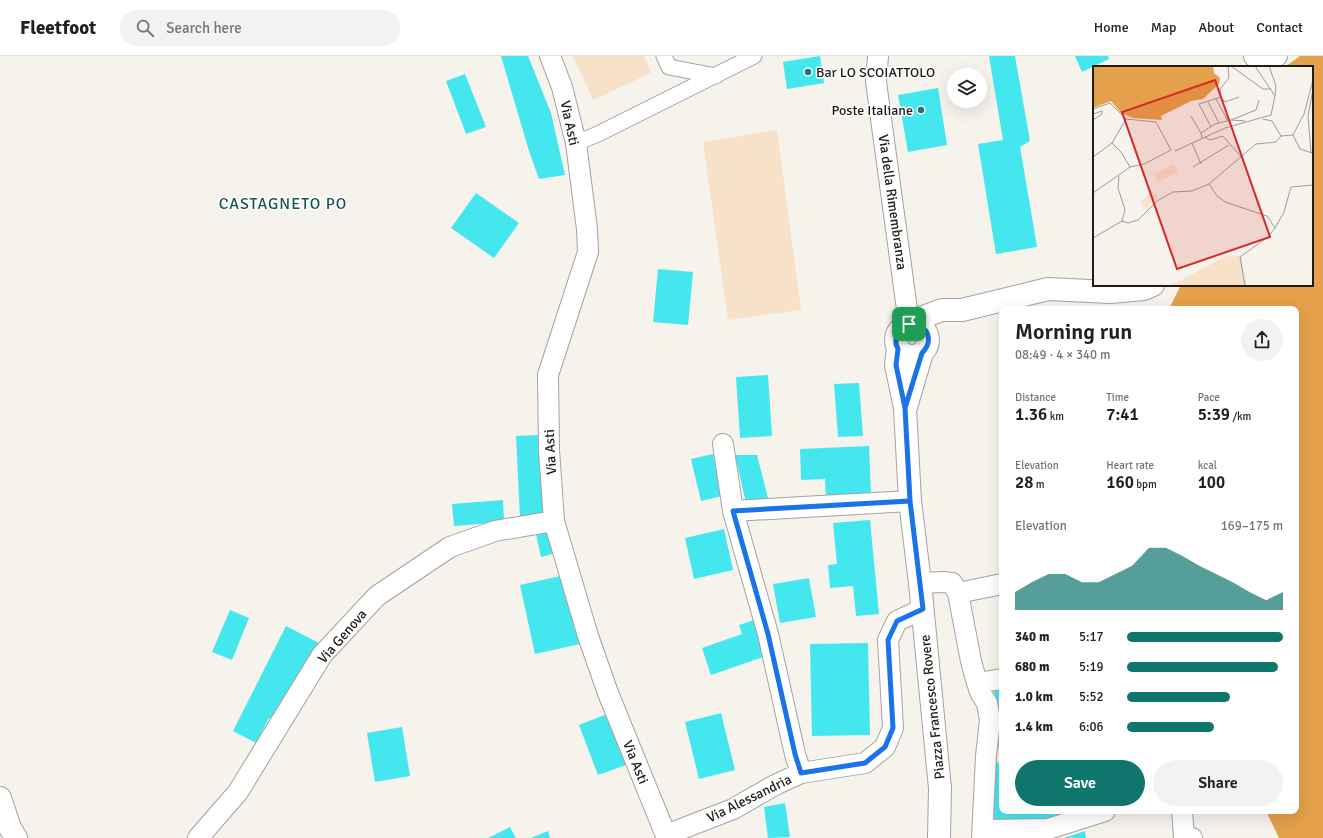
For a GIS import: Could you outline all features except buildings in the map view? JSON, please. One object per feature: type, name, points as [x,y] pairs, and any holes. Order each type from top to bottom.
[{"type":"street","name":"Via Asti","points":[[550,56],[562,87],[576,143],[587,229],[588,252],[548,375],[549,450],[554,521],[588,636],[608,693],[667,837]]},
{"type":"street","points":[[664,56],[669,68],[716,76]]},
{"type":"street","points":[[576,143],[598,134],[754,56]]},
{"type":"street","name":"Via della Rimembranza","points":[[878,56],[876,82],[918,335]]},
{"type":"street","points":[[1255,56],[1259,59],[1262,66]]},
{"type":"street","points":[[1264,66],[1277,56]]},
{"type":"street","points":[[918,335],[962,310],[1048,289],[1110,292],[1144,289],[1151,286]]},
{"type":"street","name":"Piazza Francesco Rovere","points":[[918,335],[917,356],[912,357],[902,353],[898,349],[896,365],[905,408],[910,501],[923,609],[940,788],[939,838]]},
{"type":"street","name":"Piazza Francesco Rovere","points":[[905,408],[918,335]]},
{"type":"street","points":[[723,444],[733,511],[768,634],[795,754],[801,773]]},
{"type":"street","points":[[733,511],[910,501]]},
{"type":"street","name":"Via Genova","points":[[198,838],[238,792],[322,655],[377,596],[450,547],[495,531],[554,521]]},
{"type":"street","points":[[920,583],[952,583],[958,593],[971,661],[981,694],[987,703],[994,755],[983,834],[1048,830],[1096,814]]},
{"type":"street","points":[[958,593],[999,585]]},
{"type":"street","name":"Via Alessandria","points":[[667,837],[733,809],[775,785],[801,773],[865,763],[885,747],[893,728],[888,640],[897,621],[923,609]]},
{"type":"street","points":[[977,683],[999,679]]},
{"type":"street","points":[[0,798],[10,828],[16,838]]},
{"type":"street","points":[[1182,814],[1185,838]]},
{"type":"shaded area","points":[[573,56],[644,56],[651,73],[593,100]]},
{"type":"shaded area","points":[[1300,56],[1323,56],[1323,838],[1279,838],[1267,814],[1299,814],[1299,306],[1170,306],[1180,286],[1313,286],[1313,66],[1286,66]]},
{"type":"shaded area","points":[[777,130],[801,310],[728,320],[703,142]]},
{"type":"place","name":"Bar LO SCOIATTOLO","points":[[808,72]]},
{"type":"place","name":"Poste Italiane","points":[[921,110]]},
{"type":"district","name":"CASTAGNETO PO","points":[[283,203]]},
{"type":"route","points":[[909,324],[900,329],[897,334],[896,344],[898,349],[896,365],[905,408],[910,501],[733,511],[768,634],[795,754],[801,773],[865,763],[885,747],[893,728],[888,640],[897,621],[923,609],[910,501],[907,455],[905,408],[922,353],[926,349],[929,338],[924,328],[919,325],[909,324]]}]
